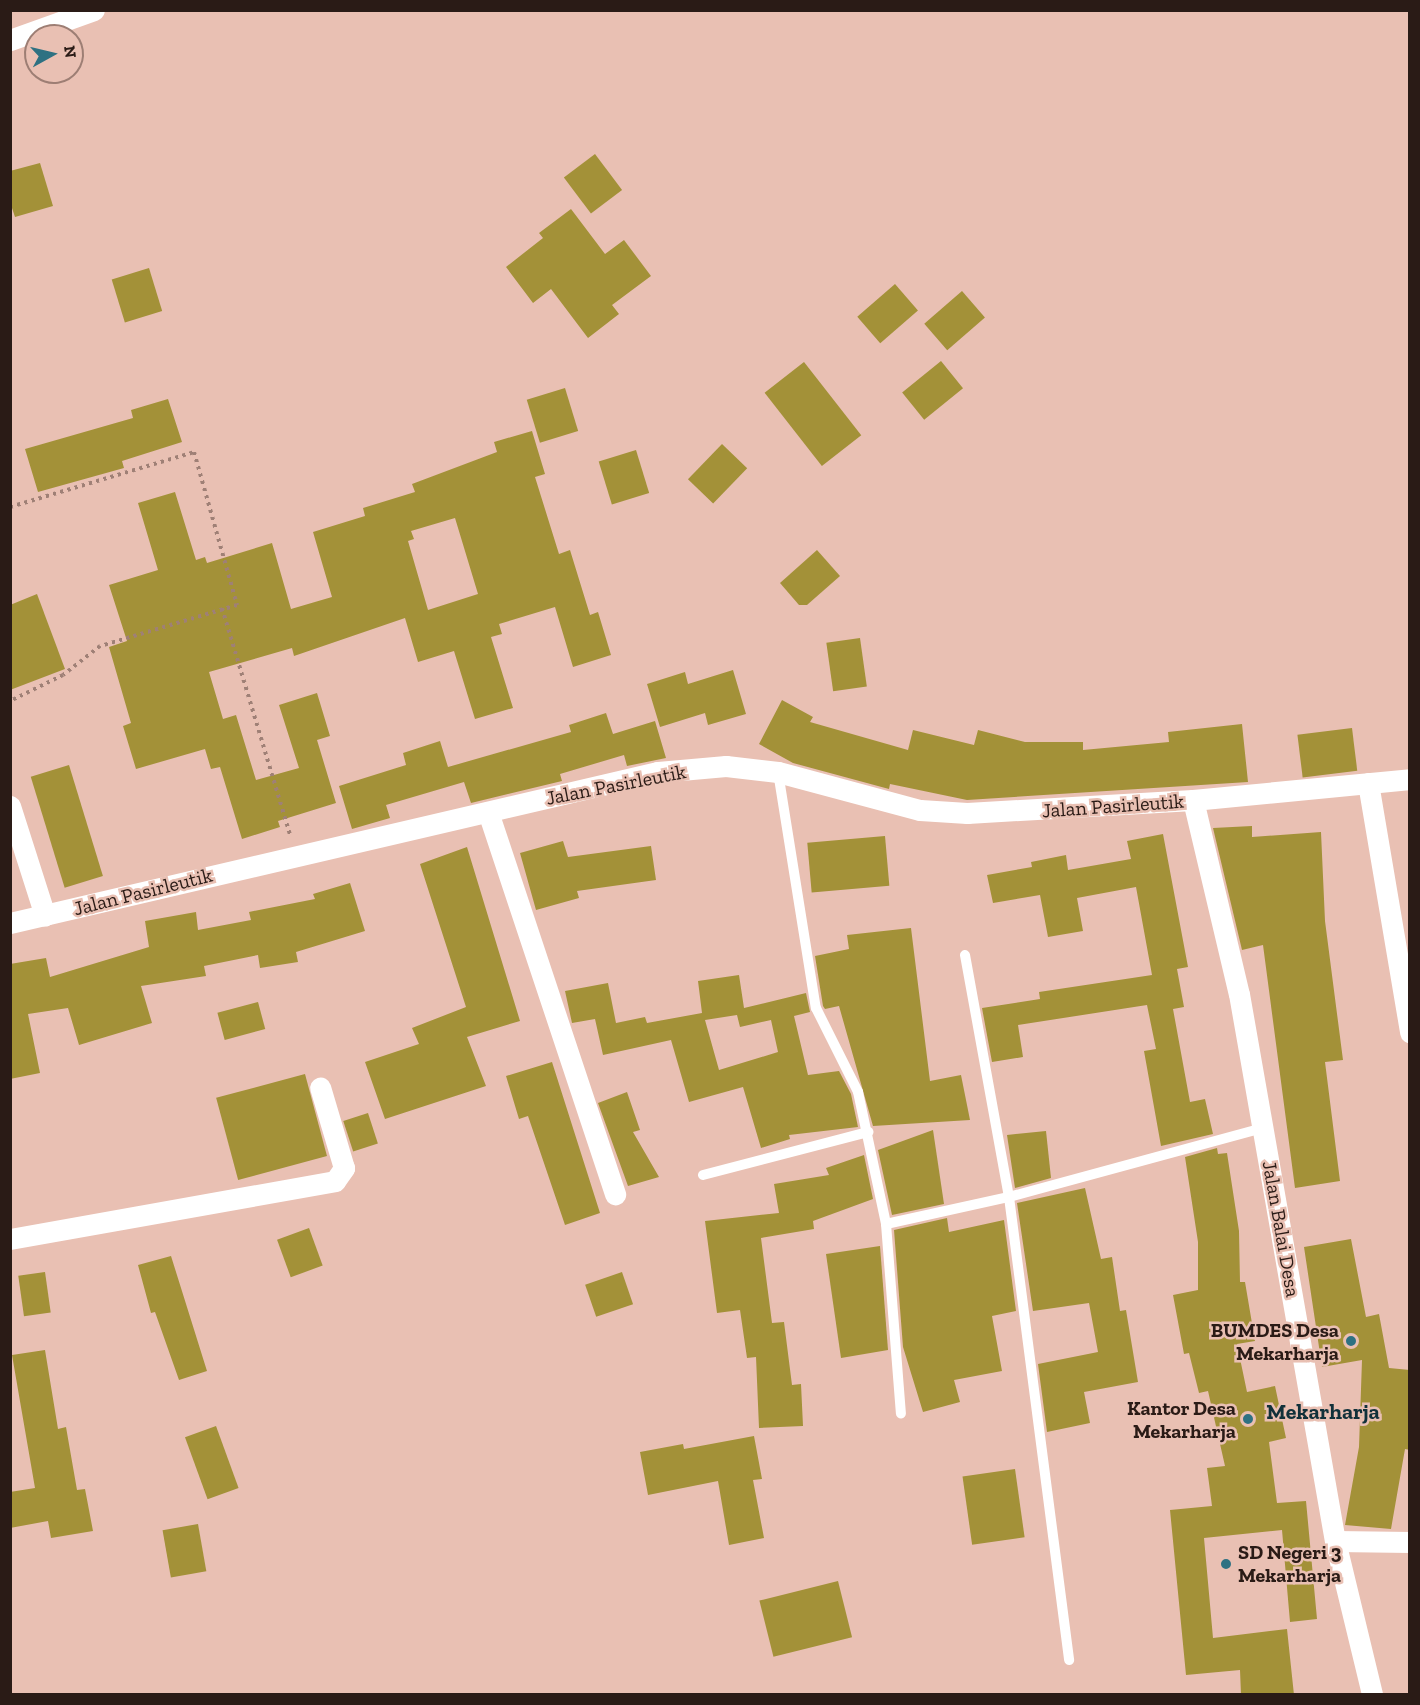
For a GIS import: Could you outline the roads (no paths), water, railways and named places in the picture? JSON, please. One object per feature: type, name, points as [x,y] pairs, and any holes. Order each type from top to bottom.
[{"type":"street","points":[[10,40],[94,10]]},
{"type":"street","name":"Jalan Pasirleutik","points":[[10,923],[446,819],[488,812],[658,772],[726,766],[778,772],[920,810],[1013,813],[1193,800],[1410,779]]},
{"type":"street","points":[[1368,783],[1410,1032]]},
{"type":"street","name":"Jalan Balai Desa","points":[[1193,800],[1239,994],[1335,1541],[1372,1695]]},
{"type":"street","points":[[10,806],[45,916]]},
{"type":"street","points":[[488,812],[615,1194]]},
{"type":"street","points":[[10,1239],[335,1181],[344,1168],[320,1087]]},
{"type":"street","points":[[1335,1541],[1410,1542]]},
{"type":"lane","points":[[778,772],[816,1008],[858,1092],[886,1224],[901,1413]]},
{"type":"lane","points":[[965,955],[1009,1197],[1069,1660]]},
{"type":"lane","points":[[886,1224],[1009,1197],[1263,1128]]},
{"type":"lane","points":[[703,1175],[868,1132]]},
{"type":"place","name":"BUMDES Desa Mekarharja","points":[[1351,1341]]},
{"type":"place","name":"Kantor Desa Mekarharja","points":[[1248,1419]]},
{"type":"place","name":"SD Negeri 3 Mekarharja","points":[[1226,1564]]},
{"type":"district","name":"Mekarharja","points":[[1323,1412]]}]
